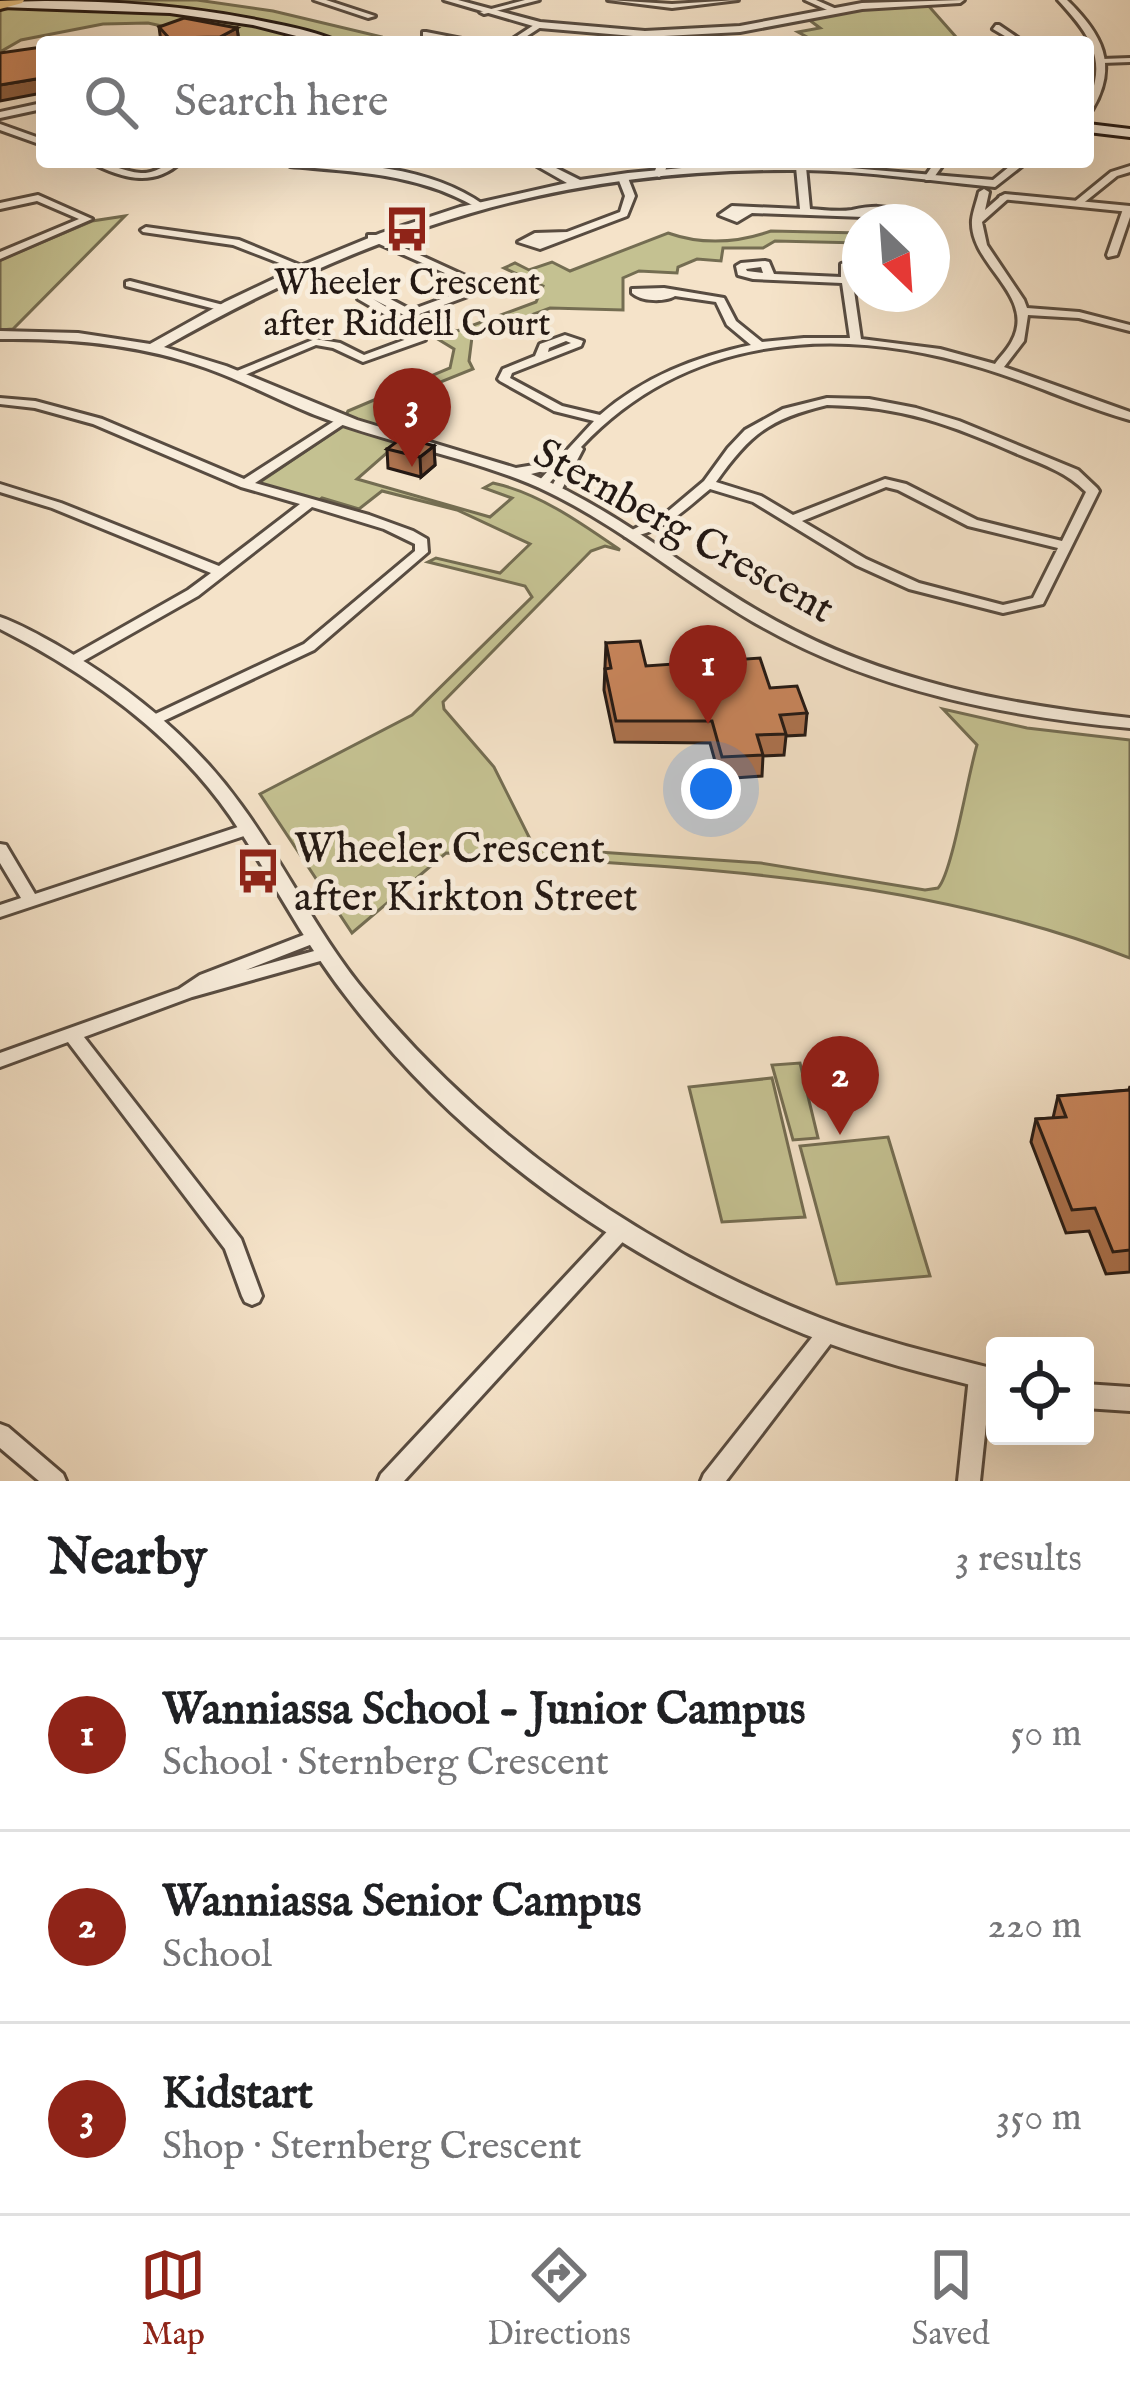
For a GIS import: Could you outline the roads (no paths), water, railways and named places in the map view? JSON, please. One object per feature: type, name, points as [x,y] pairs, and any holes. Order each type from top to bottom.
[{"type":"main road","points":[[100,0],[231,14],[320,36]]},
{"type":"main road","points":[[5,4],[59,2],[164,9],[318,36]]},
{"type":"main road","points":[[1094,132],[1130,136]]},
{"type":"street","points":[[324,0],[371,16]]},
{"type":"street","points":[[448,0],[540,25],[620,33],[695,33],[773,25],[837,10],[960,0]]},
{"type":"street","points":[[484,12],[535,0]]},
{"type":"street","points":[[612,0],[682,6],[734,0]]},
{"type":"street","points":[[809,0],[837,10]]},
{"type":"street","points":[[1062,0],[1087,36]]},
{"type":"street","points":[[522,36],[540,25]]},
{"type":"street","points":[[997,27],[1011,36]]},
{"type":"street","points":[[426,34],[436,36]]},
{"type":"street","points":[[1094,46],[1102,61],[1094,87]]},
{"type":"street","points":[[1102,61],[1130,61]]},
{"type":"street","points":[[0,115],[36,107]]},
{"type":"street","points":[[0,127],[36,140]]},
{"type":"street","points":[[115,168],[148,178],[170,168]]},
{"type":"street","points":[[337,168],[422,177],[450,186],[479,205]]},
{"type":"street","points":[[545,168],[572,185]]},
{"type":"street","points":[[152,348],[299,267],[372,237],[479,205],[661,168]]},
{"type":"street","points":[[801,168],[805,212]]},
{"type":"street","points":[[866,168],[1129,209],[1112,255]]},
{"type":"street","points":[[929,178],[936,168]]},
{"type":"street","points":[[997,369],[1018,347],[1024,311],[1015,290],[977,242],[976,222],[989,188],[1014,168]]},
{"type":"street","points":[[976,222],[1011,194],[1030,168]]},
{"type":"street","points":[[1078,203],[1114,174],[1130,169]]},
{"type":"street","points":[[566,236],[628,210],[630,196],[623,178]]},
{"type":"street","points":[[0,206],[38,198],[87,219],[0,256]]},
{"type":"street","points":[[747,213],[842,213]]},
{"type":"street","points":[[146,230],[235,242],[299,267]]},
{"type":"street","points":[[236,375],[308,343],[329,343],[363,359],[385,352],[423,337],[412,323],[478,284],[372,237]]},
{"type":"street","points":[[770,277],[842,280]]},
{"type":"street","points":[[130,284],[223,308]]},
{"type":"street","points":[[670,296],[724,301],[731,323],[761,347]]},
{"type":"street","points":[[1024,311],[1079,315],[1130,328]]},
{"type":"street","points":[[855,312],[856,342]]},
{"type":"street","points":[[170,352],[203,321]]},
{"type":"street","name":"Sternberg Crescent","points":[[0,335],[89,338],[170,352],[343,420],[549,487],[776,628],[872,668],[995,703],[1130,722]]},
{"type":"street","points":[[982,364],[1018,338]]},
{"type":"street","points":[[549,487],[602,419],[641,389],[705,361],[761,347],[856,342],[911,347],[982,364],[1130,416]]},
{"type":"street","points":[[540,357],[507,371],[504,379],[558,410],[602,419]]},
{"type":"street","points":[[0,400],[108,421],[245,484],[414,536],[423,548],[309,647],[154,720]]},
{"type":"street","points":[[630,534],[670,516],[709,484],[740,441],[770,419],[821,404],[882,403],[925,414],[1086,480],[1091,496],[1038,602],[1003,609],[887,574],[757,499],[709,484]]},
{"type":"street","points":[[245,484],[343,420]]},
{"type":"street","points":[[513,472],[539,471],[560,463],[577,448]]},
{"type":"street","points":[[549,487],[560,463]]},
{"type":"street","points":[[792,520],[885,483],[973,523],[1066,546]]},
{"type":"street","points":[[0,488],[55,504],[125,537],[222,572]]},
{"type":"street","points":[[73,661],[222,572],[308,504]]},
{"type":"street","points":[[0,622],[73,661],[154,720],[210,778],[320,946],[379,1025],[436,1086],[515,1154],[622,1228],[774,1311],[904,1359],[986,1379]]},
{"type":"street","points":[[0,911],[247,829]]},
{"type":"street","points":[[0,849],[31,901]]},
{"type":"street","points":[[0,1060],[185,993],[214,989],[320,946]]},
{"type":"street","points":[[72,1034],[234,1245],[252,1296]]},
{"type":"street","points":[[389,1481],[622,1228]]},
{"type":"street","points":[[712,1481],[828,1332]]},
{"type":"street","points":[[969,1481],[986,1385]]},
{"type":"street","points":[[1094,1397],[1130,1400]]},
{"type":"street","points":[[0,1434],[56,1481]]},
{"type":"place","name":"Wheeler Crescent after Riddell Court","points":[[407,229]]},
{"type":"place","name":"Kidstart","points":[[412,467]]},
{"type":"place","name":"Wanniassa School - Junior Campus","points":[[708,724]]},
{"type":"place","name":"Wheeler Crescent after Kirkton Street","points":[[258,871]]},
{"type":"place","name":"Wanniassa Senior Campus","points":[[840,1135]]}]
